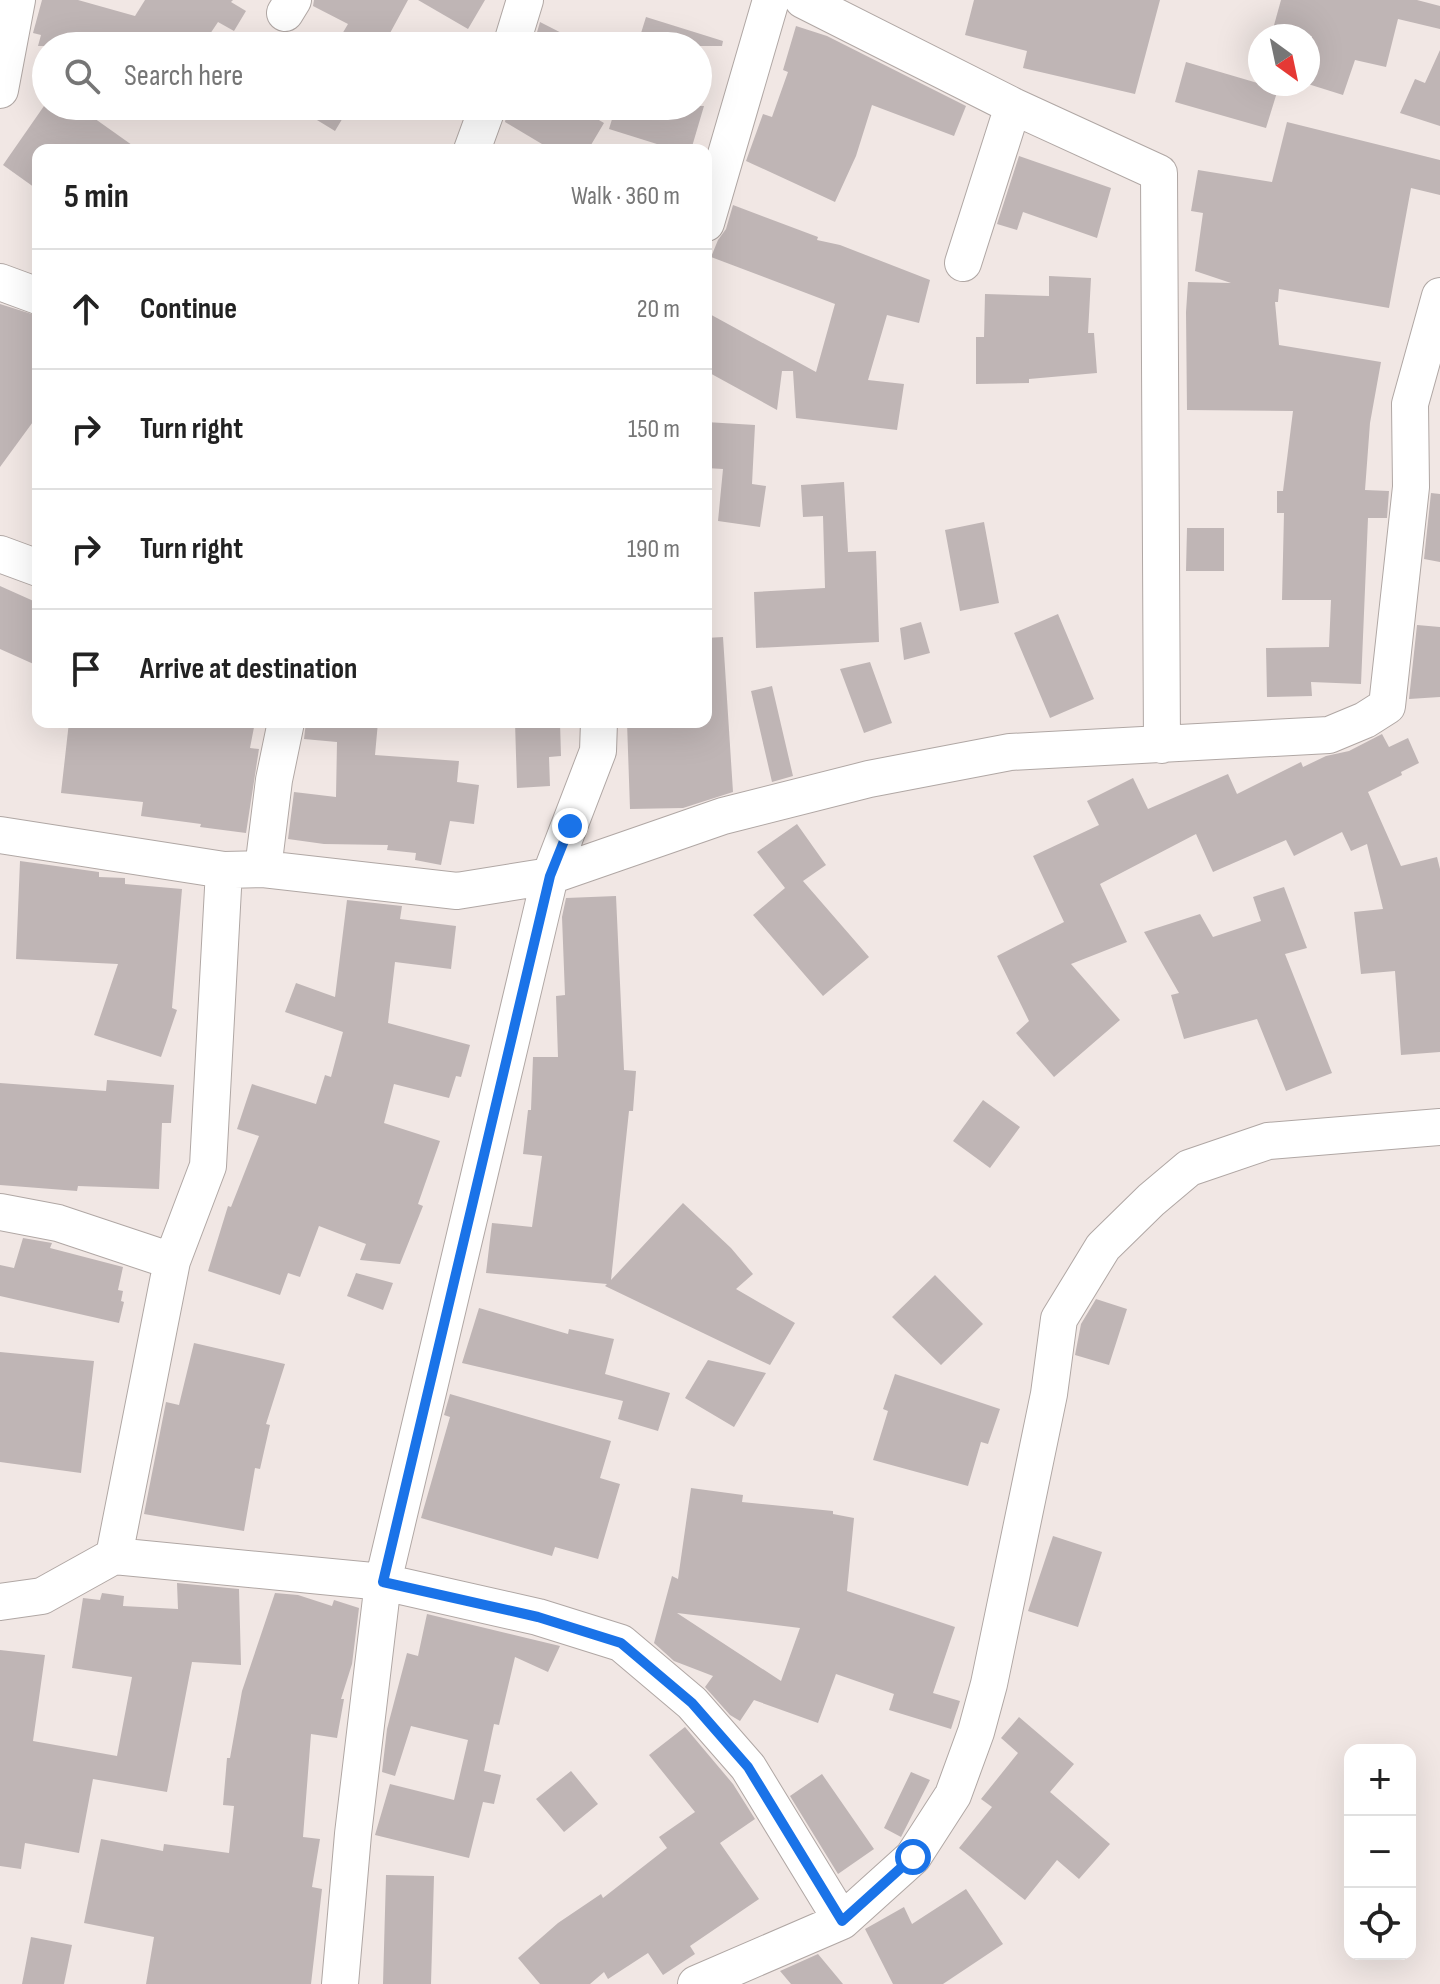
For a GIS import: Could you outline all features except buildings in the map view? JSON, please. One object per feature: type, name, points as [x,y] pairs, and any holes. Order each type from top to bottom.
[{"type":"street","points":[[0,90],[17,0]]},
{"type":"street","points":[[515,32],[525,0]]},
{"type":"street","points":[[712,202],[771,0]]},
{"type":"street","points":[[803,0],[1013,106],[1159,173],[1162,745]]},
{"type":"street","points":[[963,263],[1013,106]]},
{"type":"street","points":[[474,144],[483,120]]},
{"type":"street","points":[[0,282],[32,294]]},
{"type":"street","points":[[0,835],[224,870],[263,869],[457,891],[550,876],[723,816],[869,779],[1010,752],[1329,735],[1365,720],[1387,706],[1411,487],[1410,404],[1440,296]]},
{"type":"street","points":[[0,554],[32,566]]},
{"type":"street","points":[[263,869],[274,780],[285,728]]},
{"type":"street","points":[[340,1984],[353,1834],[383,1582],[550,876],[598,751],[599,728]]},
{"type":"street","points":[[114,1556],[172,1261],[208,1166],[224,870]]},
{"type":"street","points":[[696,1984],[842,1921],[913,1857],[953,1795],[976,1732],[989,1684],[1049,1394],[1059,1319],[1103,1247],[1189,1168],[1268,1141],[1440,1127]]},
{"type":"street","points":[[0,1212],[58,1223],[172,1261]]},
{"type":"street","points":[[0,1602],[42,1596],[114,1556],[383,1582],[538,1617],[621,1643],[692,1703],[748,1767],[842,1921]]},
{"type":"route","points":[[570,826],[550,876],[383,1582],[538,1617],[621,1643],[692,1703],[748,1767],[842,1921],[913,1857]]}]
